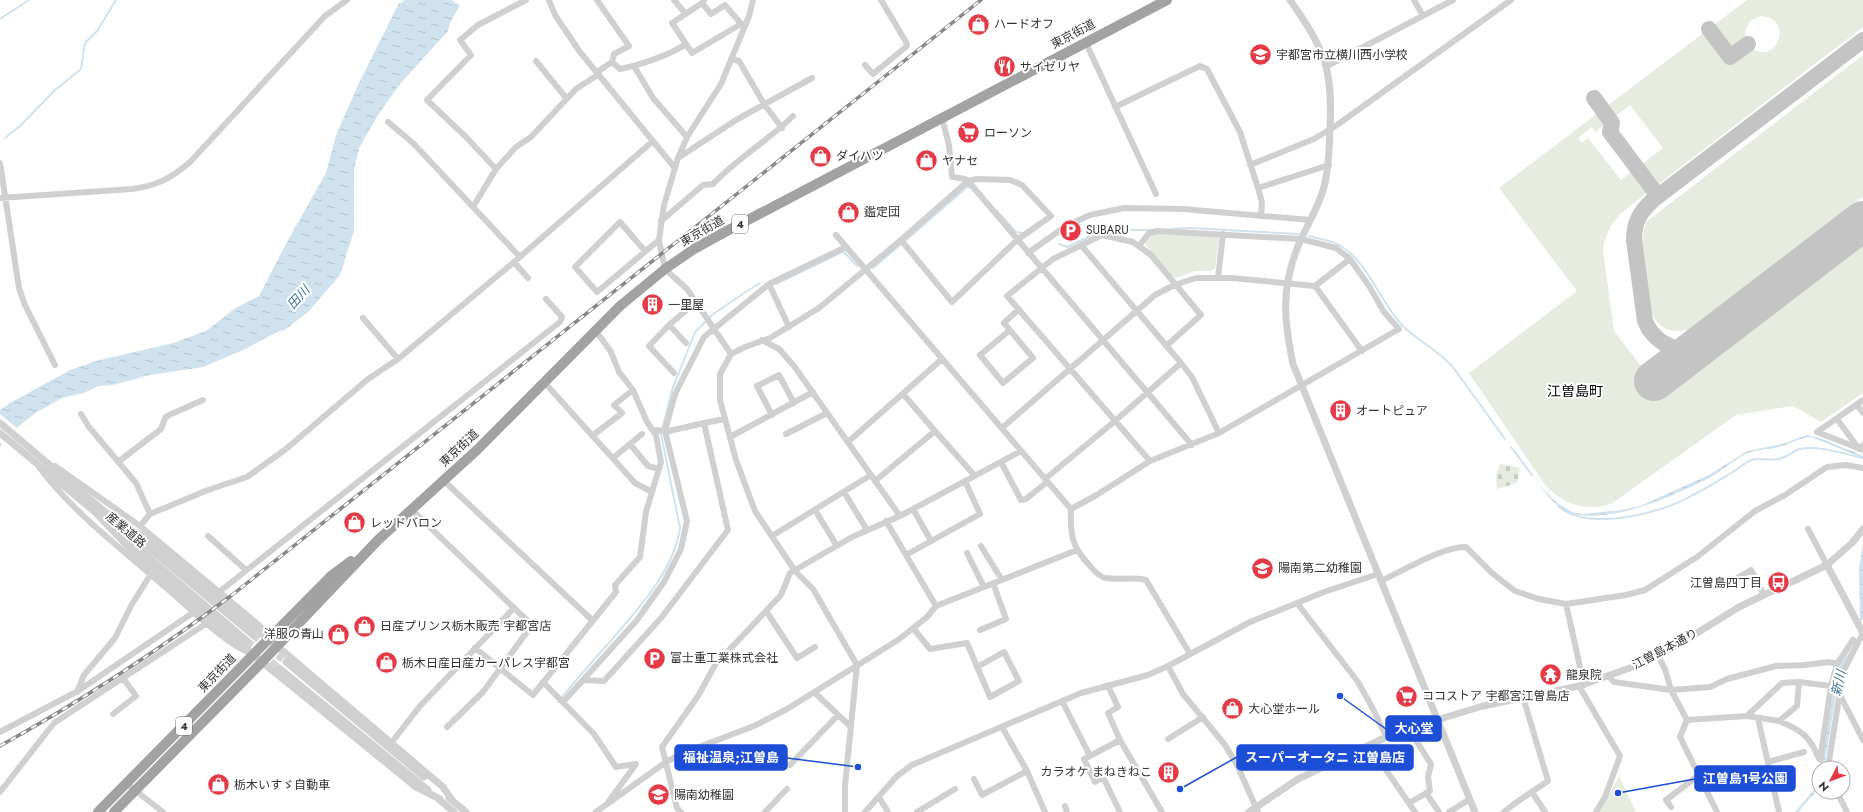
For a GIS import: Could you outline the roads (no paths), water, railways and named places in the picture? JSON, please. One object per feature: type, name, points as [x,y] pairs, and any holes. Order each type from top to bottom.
[{"type":"highway","name":"東京街道","points":[[98,812],[131,787],[262,662],[378,540],[477,450],[620,306],[665,269],[705,243],[1167,0]]},
{"type":"highway","name":"東京街道","points":[[114,812],[121,804],[131,787],[253,654],[331,576],[378,540]]},
{"type":"highway","name":"4","points":[[110,812],[121,804]]},
{"type":"street","points":[[2,198],[132,189],[152,186],[168,179],[190,162],[325,16],[347,0]]},
{"type":"street","points":[[496,169],[466,137],[427,100],[471,55],[460,40],[478,25],[526,0]]},
{"type":"street","points":[[549,0],[555,15],[580,52],[675,168]]},
{"type":"street","points":[[473,207],[496,169],[516,147],[531,137],[576,89],[612,62],[614,54],[629,46],[597,0]]},
{"type":"street","points":[[674,0],[686,14]]},
{"type":"street","points":[[732,354],[687,288],[665,269],[659,240],[664,205],[678,158],[687,137],[721,84],[753,0]]},
{"type":"street","points":[[865,65],[873,74],[907,46],[881,0]]},
{"type":"street","points":[[1290,0],[1313,32],[1327,66],[1332,109],[1329,165],[1324,187],[1311,220],[1301,239],[1287,283],[1286,329],[1293,364],[1301,387],[1475,812]]},
{"type":"street","points":[[1414,0],[1423,16]]},
{"type":"street","points":[[1327,66],[1453,0]]},
{"type":"street","points":[[1250,164],[1314,139],[1330,129],[1508,1]]},
{"type":"street","points":[[703,2],[712,14],[725,5],[743,26],[692,53],[672,23],[703,2]]},
{"type":"street","points":[[1086,42],[1156,194]]},
{"type":"street","points":[[612,62],[620,70],[674,52],[686,44]]},
{"type":"street","points":[[731,59],[739,61],[764,104],[782,128]]},
{"type":"street","points":[[536,61],[567,99]]},
{"type":"street","points":[[634,66],[653,98],[687,137]]},
{"type":"street","points":[[1115,107],[1200,66],[1207,69],[1240,132],[1262,202],[1261,216]]},
{"type":"street","points":[[678,158],[736,120],[812,78]]},
{"type":"street","points":[[661,221],[703,185],[713,184],[727,169],[782,128],[793,116]]},
{"type":"street","points":[[942,118],[949,145],[952,176],[968,181],[1192,444]]},
{"type":"street","points":[[388,122],[413,143],[520,257]]},
{"type":"street","points":[[140,526],[150,514],[250,475],[286,449],[368,379],[398,359],[520,257],[653,141]]},
{"type":"street","points":[[0,163],[2,198],[19,288],[24,305],[55,365]]},
{"type":"street","points":[[1258,188],[1329,165]]},
{"type":"street","points":[[845,812],[845,786],[857,665],[813,589],[795,571],[755,511],[736,460],[720,400],[720,374],[732,354],[762,340],[770,338],[819,308],[901,240],[968,181],[977,179],[1010,180],[1022,185],[1051,216],[1017,240],[952,302],[901,240]]},
{"type":"street","points":[[1028,253],[1066,226],[1090,215],[1124,208],[1183,209],[1311,220]]},
{"type":"street","points":[[645,252],[620,222],[575,267],[597,292],[645,252],[659,240]]},
{"type":"street","points":[[1071,509],[1095,496],[1150,461],[1219,434],[1399,329],[1384,312],[1369,286],[1350,259],[1336,248],[1301,239],[1156,231],[1149,233],[1139,246]]},
{"type":"street","points":[[1218,278],[1223,234]]},
{"type":"street","points":[[836,235],[1071,509],[1070,529],[1076,550],[1096,573],[1105,578],[1136,578],[1146,580],[1190,654]]},
{"type":"street","points":[[1150,461],[1007,296],[1053,259],[1102,235],[1133,242],[1151,255],[1174,285],[1201,314],[1166,346]]},
{"type":"street","points":[[1082,245],[1192,377],[1219,434]]},
{"type":"street","points":[[563,702],[637,620],[664,582],[682,549],[687,521],[664,431],[675,394],[704,337],[769,284],[846,247]]},
{"type":"street","points":[[1002,428],[1155,295],[1174,285],[1196,278],[1218,278],[1315,286],[1350,259]]},
{"type":"street","points":[[514,262],[528,278]]},
{"type":"street","points":[[769,284],[789,326]]},
{"type":"street","points":[[1315,286],[1362,351]]},
{"type":"street","points":[[219,592],[560,322],[562,316],[546,299]]},
{"type":"street","points":[[674,373],[649,346],[669,324],[696,302]]},
{"type":"street","points":[[1010,330],[980,355],[1003,383],[1033,358],[1010,330],[1004,323],[1019,309]]},
{"type":"street","points":[[363,318],[398,359]]},
{"type":"street","points":[[669,324],[686,342]]},
{"type":"street","points":[[475,648],[533,695],[616,592],[615,585],[640,557],[646,512],[661,462],[656,435],[654,430],[647,422],[633,390],[619,372],[611,352],[596,331]]},
{"type":"street","points":[[762,340],[779,349],[794,366],[900,516]]},
{"type":"street","points":[[848,442],[942,359]]},
{"type":"street","points":[[1001,462],[1021,500],[1026,499],[1181,363]]},
{"type":"street","points":[[772,415],[757,386],[779,375],[794,403]]},
{"type":"street","points":[[544,382],[636,483],[652,492]]},
{"type":"street","points":[[592,436],[622,413],[614,405],[633,390]]},
{"type":"street","points":[[730,437],[813,392]]},
{"type":"street","points":[[903,394],[975,476]]},
{"type":"street","points":[[118,462],[161,429],[169,415],[203,400]]},
{"type":"street","points":[[1862,448],[1817,432],[1863,400]]},
{"type":"street","points":[[1857,405],[1863,413]]},
{"type":"street","points":[[786,434],[827,413]]},
{"type":"street","points":[[81,414],[89,427],[141,491],[150,514]]},
{"type":"street","points":[[654,430],[664,431],[725,419]]},
{"type":"street","points":[[1837,419],[1862,448]]},
{"type":"street","name":"産業道路","points":[[0,423],[24,448],[99,511],[247,641]]},
{"type":"street","points":[[582,680],[604,681],[661,618],[728,530],[704,424]]},
{"type":"street","points":[[875,481],[935,431]]},
{"type":"street","name":"産業道路","points":[[0,433],[24,448]]},
{"type":"street","points":[[613,458],[642,434]]},
{"type":"street","points":[[630,444],[648,466],[659,468]]},
{"type":"street","points":[[681,812],[677,808],[662,747],[698,696],[715,665],[781,595],[790,573],[867,530],[900,516],[1021,451]]},
{"type":"street","points":[[35,457],[140,526],[260,626],[269,639]]},
{"type":"street","points":[[35,457],[50,482],[80,512],[207,623],[239,649],[253,654]]},
{"type":"street","points":[[1381,581],[1440,553],[1458,547],[1466,547],[1492,573],[1515,591],[1539,599],[1566,604],[1626,595],[1645,590],[1697,557],[1755,511],[1785,495],[1827,467],[1846,465],[1863,468]]},
{"type":"street","points":[[772,536],[871,475]]},
{"type":"street","points":[[443,480],[592,620]]},
{"type":"street","points":[[906,554],[980,514],[965,481]]},
{"type":"street","points":[[844,492],[867,530]]},
{"type":"street","points":[[411,509],[532,625],[483,692],[447,727]]},
{"type":"street","points":[[913,509],[931,541]]},
{"type":"street","points":[[815,510],[837,546]]},
{"type":"street","points":[[99,511],[148,540],[269,639],[392,742],[443,787],[452,800]]},
{"type":"street","points":[[99,511],[136,555],[262,662],[416,787],[440,799]]},
{"type":"street","name":"産業道路","points":[[99,511],[253,635]]},
{"type":"street","points":[[886,521],[936,606]]},
{"type":"street","points":[[1808,529],[1863,633],[1844,672],[1829,760]]},
{"type":"street","name":"江曽島本通り","points":[[1249,812],[1257,810],[1298,779],[1386,736],[1438,719],[1609,677],[1658,656],[1739,607],[1827,565],[1853,542],[1863,529]]},
{"type":"street","points":[[208,536],[246,570]]},
{"type":"street","points":[[981,546],[1002,580]]},
{"type":"street","points":[[599,811],[666,762],[683,753],[754,726],[787,709],[898,640],[927,617],[936,606],[1076,550]]},
{"type":"street","points":[[966,553],[984,587]]},
{"type":"street","points":[[171,592],[191,568]]},
{"type":"street","points":[[1737,578],[1750,570],[1764,595]]},
{"type":"street","points":[[77,692],[84,675],[115,638],[132,604],[151,574]]},
{"type":"street","points":[[865,812],[897,776],[912,765],[1062,701],[1148,675],[1168,666],[1250,622],[1297,603],[1378,574]]},
{"type":"street","points":[[980,630],[1006,619],[993,583]]},
{"type":"street","points":[[1297,603],[1358,682],[1386,736]]},
{"type":"street","points":[[1566,604],[1581,685],[1620,756],[1606,797],[1596,812]]},
{"type":"street","points":[[392,742],[420,706],[514,608]]},
{"type":"street","points":[[766,611],[797,658],[815,647]]},
{"type":"street","points":[[0,732],[77,692],[194,612]]},
{"type":"street","points":[[0,792],[54,723],[207,623]]},
{"type":"street","points":[[913,628],[930,649],[967,643],[990,697],[1019,681],[1004,652],[978,667]]},
{"type":"street","points":[[1687,720],[1747,716],[1778,721],[1794,727],[1806,736],[1813,744],[1820,760],[1831,686],[1837,664],[1853,640]]},
{"type":"street","points":[[1658,656],[1665,669],[1671,690],[1687,720]]},
{"type":"street","points":[[286,662],[466,812]]},
{"type":"street","points":[[1609,677],[1614,682],[1671,690],[1710,687],[1727,679],[1776,666],[1829,662],[1837,664]]},
{"type":"street","points":[[1168,666],[1183,694],[1225,745],[1237,765],[1257,810]]},
{"type":"street","points":[[279,668],[454,812]]},
{"type":"street","points":[[113,714],[136,696],[123,678]]},
{"type":"street","points":[[543,682],[594,734],[616,767],[636,764],[606,805]]},
{"type":"street","points":[[1747,716],[1782,683],[1799,682],[1831,686]]},
{"type":"street","points":[[1778,721],[1797,706],[1799,682]]},
{"type":"street","points":[[1108,686],[1118,707],[1108,713],[1120,740],[1162,812]]},
{"type":"street","points":[[814,692],[851,727]]},
{"type":"street","points":[[1840,694],[1863,740]]},
{"type":"street","points":[[1507,811],[1548,781],[1523,697]]},
{"type":"street","points":[[1062,701],[1090,756]]},
{"type":"street","points":[[790,766],[838,715]]},
{"type":"street","points":[[1168,739],[1203,717]]},
{"type":"street","points":[[1758,718],[1779,812]]},
{"type":"street","points":[[1687,720],[1680,737],[1717,812]]},
{"type":"street","points":[[1002,727],[1027,771],[1045,812]]},
{"type":"street","points":[[1408,728],[1431,764],[1428,777],[1430,791],[1409,803]]},
{"type":"street","points":[[1120,740],[1084,759],[1095,782],[1103,777],[1120,812]]},
{"type":"street","points":[[1369,745],[1415,812]]},
{"type":"street","points":[[1768,762],[1804,752]]},
{"type":"street","points":[[974,779],[982,795],[1027,771]]},
{"type":"street","points":[[1671,806],[1666,800],[1699,775]]},
{"type":"street","points":[[131,787],[162,812]]},
{"type":"street","points":[[766,812],[787,789]]},
{"type":"street","points":[[917,812],[955,789]]},
{"type":"street","points":[[1532,792],[1545,812]]},
{"type":"street","points":[[1426,793],[1439,812]]},
{"type":"street","points":[[879,797],[888,812]]},
{"type":"street","points":[[1449,812],[1470,799]]},
{"type":"street","points":[[1841,800],[1847,812]]},
{"type":"water","name":"田川","points":[[404,0],[451,0],[460,5],[450,23],[448,31],[400,84],[378,115],[359,148],[354,170],[354,231],[340,275],[309,311],[285,330],[277,332],[243,350],[203,367],[150,375],[113,385],[98,386],[84,393],[62,398],[37,412],[20,425],[3,440],[0,448],[0,410],[10,403],[70,370],[96,361],[173,343],[206,331],[234,309],[259,296],[287,242],[326,173],[336,135],[360,81],[399,3],[402,3]]},
{"type":"water","points":[[1481,404],[1541,486],[1551,497],[1560,505],[1572,512],[1583,514],[1621,510],[1640,506],[1709,475],[1747,451],[1782,444],[1807,435],[1820,438],[1863,456],[1863,458],[1811,437],[1779,447],[1748,453],[1735,460],[1711,477],[1680,492],[1644,506],[1608,515],[1591,516],[1575,514],[1560,507],[1548,496]]},
{"type":"water","points":[[1863,543],[1863,620],[1860,620],[1859,568]]},
{"type":"water","points":[[1855,644],[1857,645],[1840,670],[1825,760],[1822,760],[1837,669]]},
{"type":"water","points":[[1811,793],[1811,797],[1799,812],[1795,812]]},
{"type":"waterway","points":[[0,19],[29,0]]},
{"type":"waterway","points":[[5,138],[20,126],[55,90],[81,69],[85,43],[97,31],[116,0]]},
{"type":"waterway","points":[[904,242],[967,187],[971,187]]},
{"type":"waterway","points":[[996,210],[1016,232],[1022,233]]},
{"type":"waterway","points":[[1172,229],[1191,228],[1298,234]]},
{"type":"waterway","points":[[1059,244],[1067,247],[1103,230],[1150,230]]},
{"type":"waterway","points":[[1309,236],[1333,242],[1351,254],[1367,273],[1403,326],[1453,367],[1505,439]]},
{"type":"waterway","points":[[873,268],[900,245]]},
{"type":"waterway","points":[[776,284],[842,252],[845,253],[857,266]]},
{"type":"waterway","points":[[558,702],[642,604],[662,576],[670,560],[676,545],[680,528],[661,434],[672,390],[695,332],[712,315],[760,283]]},
{"type":"waterway","points":[[1511,447],[1532,475]]},
{"type":"waterway","points":[[1558,506],[1571,514],[1587,518],[1624,518],[1643,514],[1678,503],[1708,487],[1751,460],[1771,460],[1781,458],[1797,450],[1807,448],[1832,450],[1863,458]]},
{"type":"tunnel","points":[[253,635],[286,662]]},
{"type":"tunnel","points":[[247,641],[279,668]]},
{"type":"railway","points":[[0,746],[119,675],[232,595],[981,0]]},
{"type":"place","name":"ハードオフ","points":[[978,24]]},
{"type":"place","name":"宇都宮市立横川西小学校","points":[[1261,55]]},
{"type":"place","name":"サイゼリヤ","points":[[1004,67]]},
{"type":"place","name":"ローソン","points":[[969,133]]},
{"type":"place","name":"ダイハツ","points":[[821,156]]},
{"type":"place","name":"ヤナセ","points":[[926,161]]},
{"type":"place","name":"鑑定団","points":[[849,212]]},
{"type":"place","name":"SUBARU","points":[[1071,230]]},
{"type":"place","name":"一里屋","points":[[652,305]]},
{"type":"place","name":"オートピュア","points":[[1341,411]]},
{"type":"place","name":"レッドバロン","points":[[354,523]]},
{"type":"place","name":"陽南第二幼稚園","points":[[1263,568]]},
{"type":"place","name":"江曽島四丁目","points":[[1778,583]]},
{"type":"place","name":"日産プリンス栃木販売 宇都宮店","points":[[365,626]]},
{"type":"place","name":"洋服の青山","points":[[339,634]]},
{"type":"place","name":"富士重工業株式会社","points":[[654,658]]},
{"type":"place","name":"栃木日産日産カーパレス宇都宮","points":[[386,663]]},
{"type":"place","name":"龍泉院","points":[[1550,675]]},
{"type":"place","name":"大心堂","points":[[1340,696]]},
{"type":"place","name":"ココストア 宇都宮江曽島店","points":[[1407,696]]},
{"type":"place","name":"大心堂ホール","points":[[1232,709]]},
{"type":"place","name":"福祉温泉;江曽島","points":[[858,767]]},
{"type":"place","name":"カラオケ まねきねこ","points":[[1168,772]]},
{"type":"place","name":"栃木いすゞ自動車","points":[[219,785]]},
{"type":"place","name":"スーパーオータニ 江曽島店","points":[[1180,789]]},
{"type":"place","name":"江曽島1号公園","points":[[1618,793]]},
{"type":"place","name":"陽南幼稚園","points":[[658,795]]},
{"type":"district","name":"江曽島町","points":[[1575,391]]},
{"type":"water label","name":"新川","points":[[1838,683]]}]
